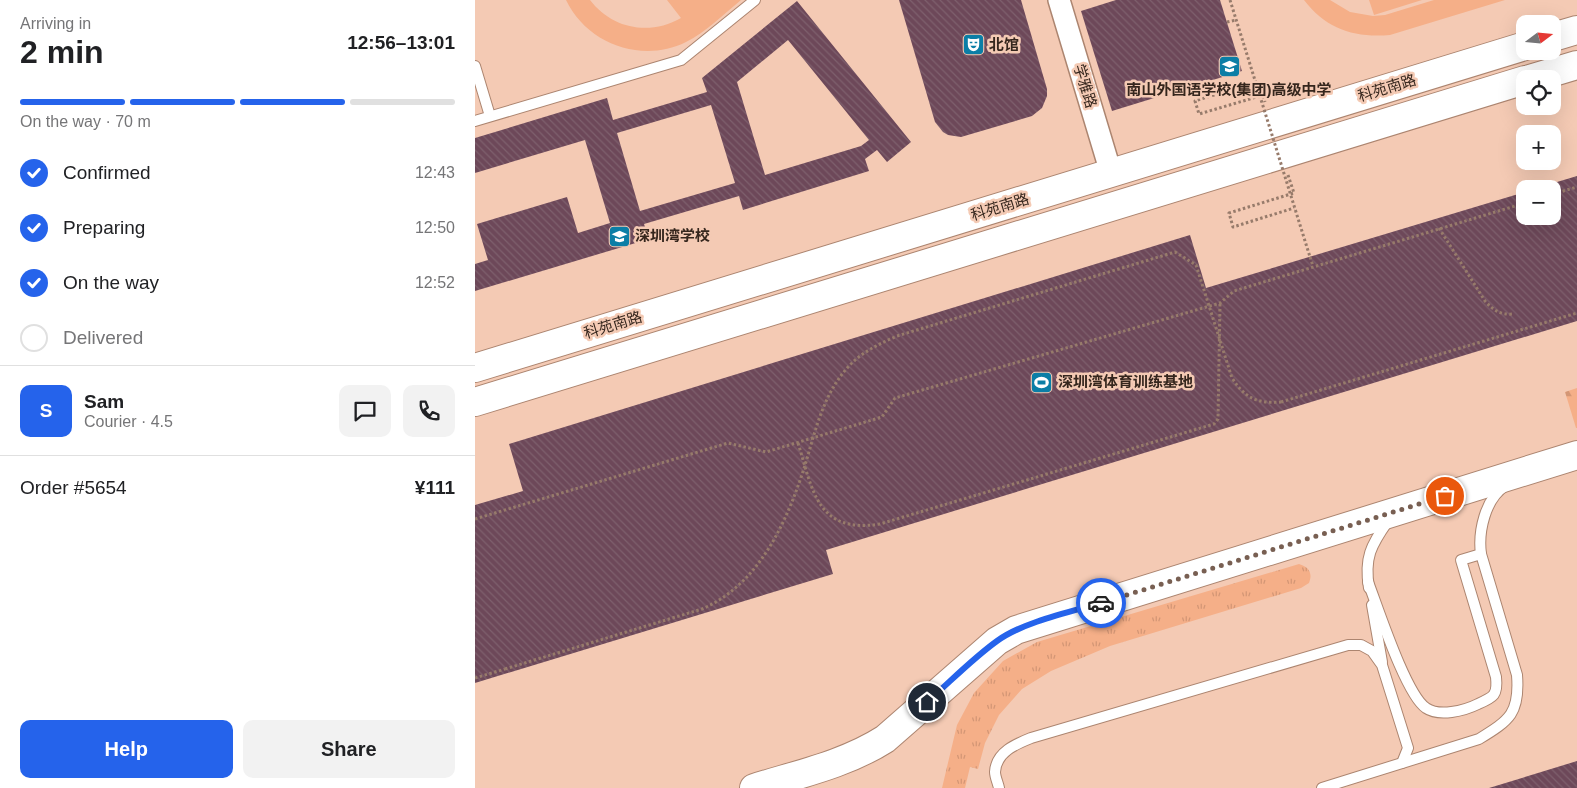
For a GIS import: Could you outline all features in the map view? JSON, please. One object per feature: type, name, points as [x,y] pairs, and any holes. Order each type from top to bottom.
[{"type":"main road","points":[[1561,35],[1577,30]]},
{"type":"main road","name":"科苑南路","points":[[475,368],[1516,49]]},
{"type":"main road","points":[[1560,70],[1577,65]]},
{"type":"main road","points":[[475,402],[1516,83]]},
{"type":"main road","points":[[771,786],[850,759],[867,751],[885,739],[997,641],[1016,630],[1577,455]]},
{"type":"street","name":"学雅路","points":[[1059,0],[1111,173]]},
{"type":"lane","points":[[475,121],[681,60],[755,0]]},
{"type":"lane","points":[[475,66],[490,116]]},
{"type":"lane","points":[[1322,788],[1479,740],[1500,726],[1514,710],[1519,694],[1517,675],[1481,554],[1479,541],[1486,512],[1501,488],[1529,470]]},
{"type":"lane","points":[[1395,512],[1374,540],[1368,558],[1368,582],[1382,665],[1408,748],[1402,763]]},
{"type":"lane","points":[[1368,582],[1400,666],[1417,699],[1426,708],[1437,713],[1473,706],[1492,698],[1497,689],[1496,677],[1461,560],[1481,554]]},
{"type":"lane","points":[[999,788],[995,773],[998,760],[1010,747],[1031,738],[1348,645],[1361,644],[1372,651],[1382,665]]},
{"type":"path","points":[[1230,0],[1313,266]]},
{"type":"path","points":[[1227,22],[1236,20]]},
{"type":"path","points":[[1259,96],[1199,114],[1195,101],[1259,81],[1265,102]]},
{"type":"path","points":[[1287,172],[1294,193],[1229,213],[1233,227],[1294,208]]},
{"type":"path","points":[[1561,192],[1577,187]]},
{"type":"path","points":[[475,519],[727,443],[766,452],[797,443],[882,417],[895,398],[1220,303],[1234,291],[1516,205]]},
{"type":"path","points":[[1439,228],[1491,308],[1500,313],[1513,314]]},
{"type":"path","points":[[475,678],[702,609],[724,598],[737,588],[769,548],[796,494],[823,407],[830,391],[850,365],[864,353],[897,336],[1175,252],[1196,265],[1232,378],[1239,388],[1254,399],[1263,402],[1281,402],[1577,313]]},
{"type":"path","points":[[797,443],[813,493],[821,508],[833,518],[846,525],[869,526],[1213,424],[1218,420],[1220,303]]},
{"type":"green space","points":[[566,0],[590,0],[609,18],[632,27],[644,28],[669,24],[681,18],[667,0],[741,0],[693,38],[669,48],[652,51],[634,50],[617,46],[602,38],[587,28],[575,15]]},
{"type":"green space","points":[[1304,0],[1330,0],[1350,12],[1373,16],[1385,15],[1434,0],[1505,0],[1390,35],[1377,36],[1353,33],[1331,25]]},
{"type":"green space","points":[[1369,0],[1422,0],[1374,15]]},
{"type":"green space","points":[[1577,388],[1577,428],[1576,428],[1565,392]]},
{"type":"green space","points":[[1299,564],[1308,569],[1311,576],[1309,583],[1301,588],[1110,646],[1051,671],[1022,689],[999,715],[985,743],[978,769],[970,767],[965,788],[942,788],[957,725],[974,693],[1003,661],[1037,642]]},
{"type":"building","name":"北馆","points":[[899,0],[1021,0],[1047,89],[1047,96],[1042,108],[1032,116],[961,137],[948,135],[943,132],[935,122]]},
{"type":"building","points":[[1116,0],[1220,0],[1242,71],[1112,111],[1081,11]]},
{"type":"building","points":[[797,1],[911,142],[887,162],[877,150],[865,159],[869,171],[743,210],[739,196],[644,224],[649,239],[475,291],[475,264],[488,260],[477,224],[567,197],[578,233],[610,223],[585,140],[475,173],[475,138],[607,98],[613,120],[707,92],[702,78]],"holes":[[[788,40],[869,140],[861,146],[765,175],[737,82]],[[711,105],[735,183],[640,211],[617,133]]]},
{"type":"building","name":"深圳湾体育训练基地","points":[[1577,176],[1577,321],[826,550],[833,574],[475,683],[475,505],[523,491],[509,444],[1190,235],[1206,288],[1516,195],[1516,225],[1561,225],[1561,181]]},
{"type":"building","points":[[1577,761],[1577,788],[1489,788]]},
{"type":"way so far","points":[[1101,603],[1445,496]]},
{"type":"place","name":"北馆","points":[[973,45]]},
{"type":"place","name":"南山外国语学校(集团)高级中学","points":[[1229,67]]},
{"type":"place","name":"深圳湾学校","points":[[619,236]]},
{"type":"place","name":"深圳湾体育训练基地","points":[[1042,382]]},
{"type":"route","points":[[927,702],[997,641],[1016,630],[1101,603]]}]
